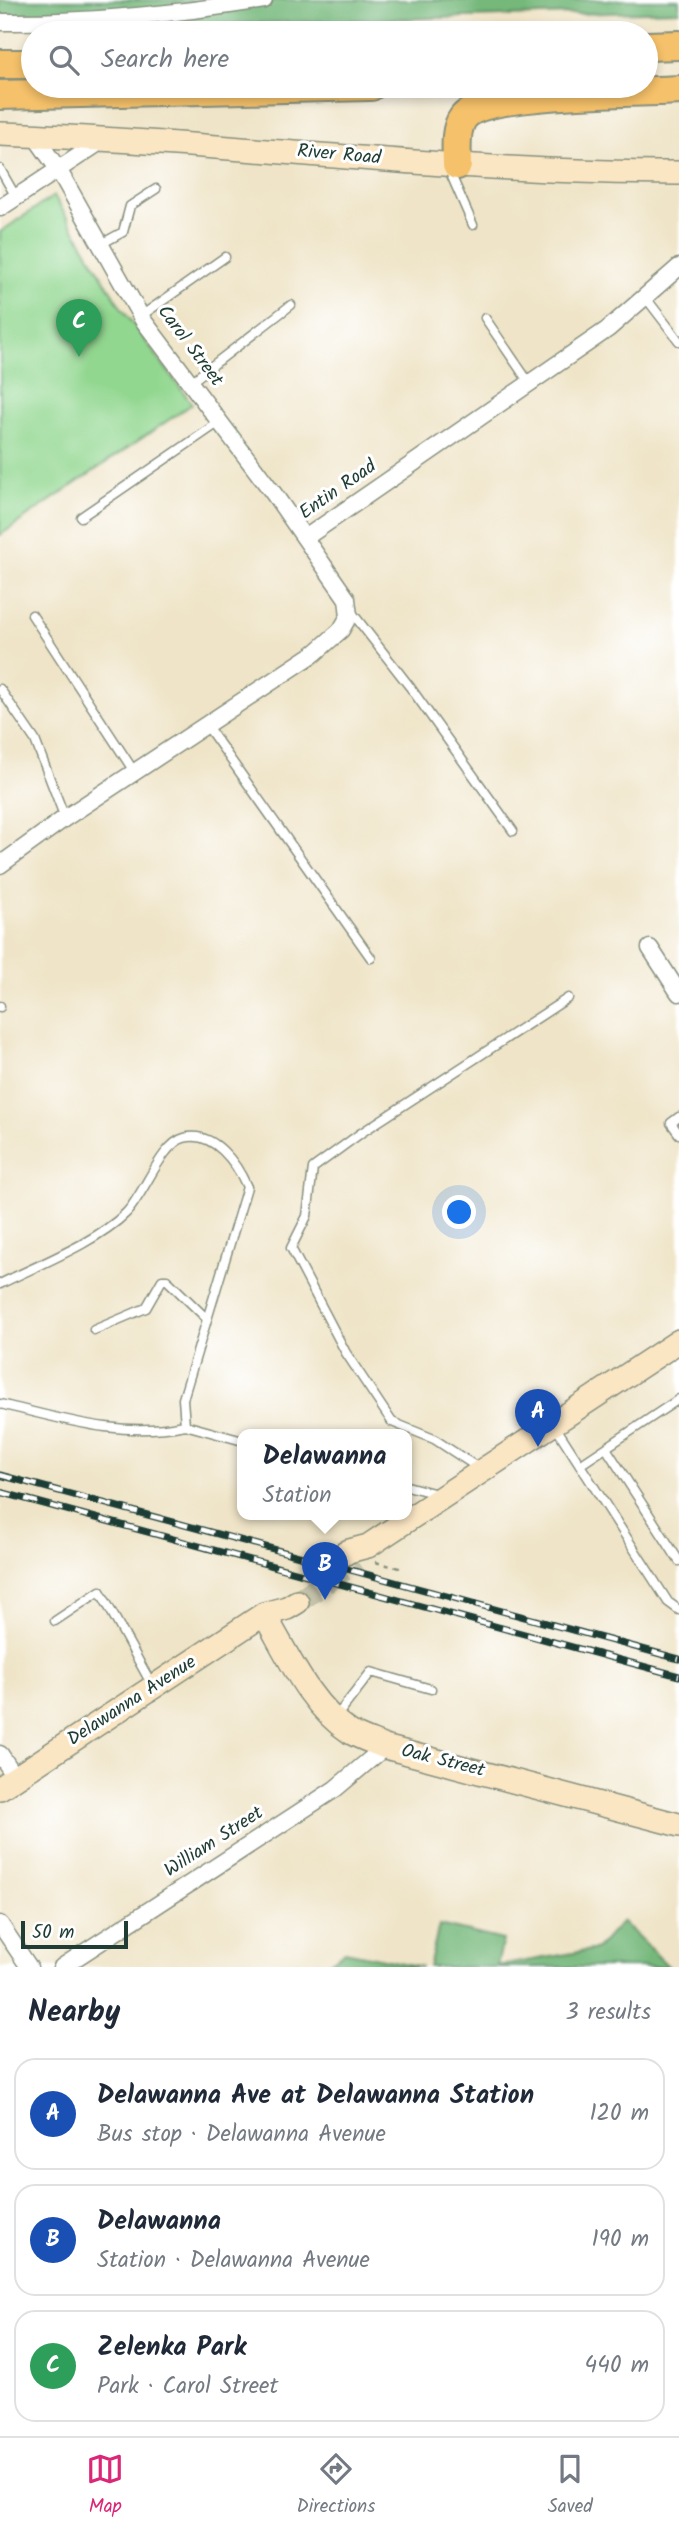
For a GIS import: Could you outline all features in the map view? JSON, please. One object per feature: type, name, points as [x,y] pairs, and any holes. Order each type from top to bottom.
[{"type":"highway","points":[[658,46],[679,45]]},
{"type":"highway","points":[[0,64],[21,64]]},
{"type":"highway","points":[[658,78],[679,77]]},
{"type":"highway","points":[[658,91],[679,90]]},
{"type":"highway","points":[[0,94],[21,94]]},
{"type":"highway","points":[[451,165],[459,126],[464,117],[482,106],[536,98]]},
{"type":"street","points":[[89,21],[193,11],[264,0]]},
{"type":"street","points":[[0,22],[21,22]]},
{"type":"street","name":"River Road","points":[[0,134],[106,138],[451,165],[679,173]]},
{"type":"street","name":"Carol Street","points":[[34,135],[58,169],[141,316],[305,538]]},
{"type":"street","points":[[0,208],[106,138]]},
{"type":"street","name":"Entin Road","points":[[348,608],[347,599],[305,538],[608,330],[679,267]]},
{"type":"street","points":[[0,865],[65,818],[315,653],[341,630],[349,616],[348,608]]},
{"type":"street","points":[[650,948],[679,993]]},
{"type":"street","points":[[412,1519],[679,1341]]},
{"type":"street","points":[[359,1556],[410,1520]]},
{"type":"street","name":"Delawanna Avenue","points":[[8,1783],[264,1614],[287,1608],[288,1599]]},
{"type":"street","name":"Oak Street","points":[[264,1614],[310,1693],[334,1719],[352,1733],[385,1747],[679,1825]]},
{"type":"street","name":"William Street","points":[[62,1967],[335,1788],[385,1747]]},
{"type":"street","points":[[0,1754],[8,1783]]},
{"type":"street","points":[[0,1924],[29,1967]]},
{"type":"lane","points":[[451,165],[473,225]]},
{"type":"lane","points":[[0,169],[16,197]]},
{"type":"lane","points":[[100,244],[123,232],[130,206],[156,189]]},
{"type":"lane","points":[[141,316],[225,257]]},
{"type":"lane","points":[[646,298],[679,341]]},
{"type":"lane","points":[[191,382],[291,305]]},
{"type":"lane","points":[[485,318],[530,384]]},
{"type":"lane","points":[[81,517],[221,421]]},
{"type":"lane","points":[[348,608],[410,687],[513,831]]},
{"type":"lane","points":[[32,615],[135,773]]},
{"type":"lane","points":[[0,689],[36,740],[65,818]]},
{"type":"lane","points":[[207,726],[371,958]]},
{"type":"lane","points":[[411,1429],[392,1422],[346,1353],[291,1248],[307,1216],[313,1168],[361,1133],[568,999]]},
{"type":"lane","points":[[679,1117],[671,1122],[679,1133]]},
{"type":"lane","points":[[0,1284],[87,1240],[125,1214],[139,1199],[169,1149],[182,1138],[196,1136],[214,1144],[239,1170],[247,1187],[183,1399],[186,1425]]},
{"type":"lane","points":[[94,1330],[146,1308],[162,1279],[167,1280],[207,1319]]},
{"type":"lane","points":[[0,1404],[105,1429],[158,1430],[186,1425],[237,1439]]},
{"type":"lane","points":[[580,1465],[677,1404]]},
{"type":"lane","points":[[554,1423],[668,1602],[679,1610]]},
{"type":"lane","points":[[412,1429],[435,1438],[482,1471]]},
{"type":"lane","points":[[606,1448],[679,1561]]},
{"type":"lane","points":[[412,1487],[444,1496]]},
{"type":"lane","points":[[55,1621],[100,1591],[153,1687]]},
{"type":"lane","points":[[334,1719],[371,1672],[430,1689]]},
{"type":"path","points":[[359,1556],[399,1568],[398,1572]]},
{"type":"green space","points":[[0,0],[679,0],[679,11],[334,21],[21,21],[21,25],[0,25]]},
{"type":"green space","points":[[54,196],[122,309],[192,404],[0,535],[0,232]]},
{"type":"green space","points":[[622,1921],[669,1967],[429,1967],[439,1925],[503,1940],[497,1966],[597,1949]]},
{"type":"green space","points":[[345,1951],[422,1967],[323,1967]]},
{"type":"tunnel","points":[[297,1602],[357,1561]]},
{"type":"railway","points":[[0,1475],[679,1659]]},
{"type":"railway","points":[[0,1492],[679,1676]]},
{"type":"place","name":"Zelenka Park","points":[[79,357]]},
{"type":"place","name":"Delawanna Ave at Delawanna Station","points":[[538,1447]]},
{"type":"place","name":"Delawanna","points":[[325,1600]]}]
